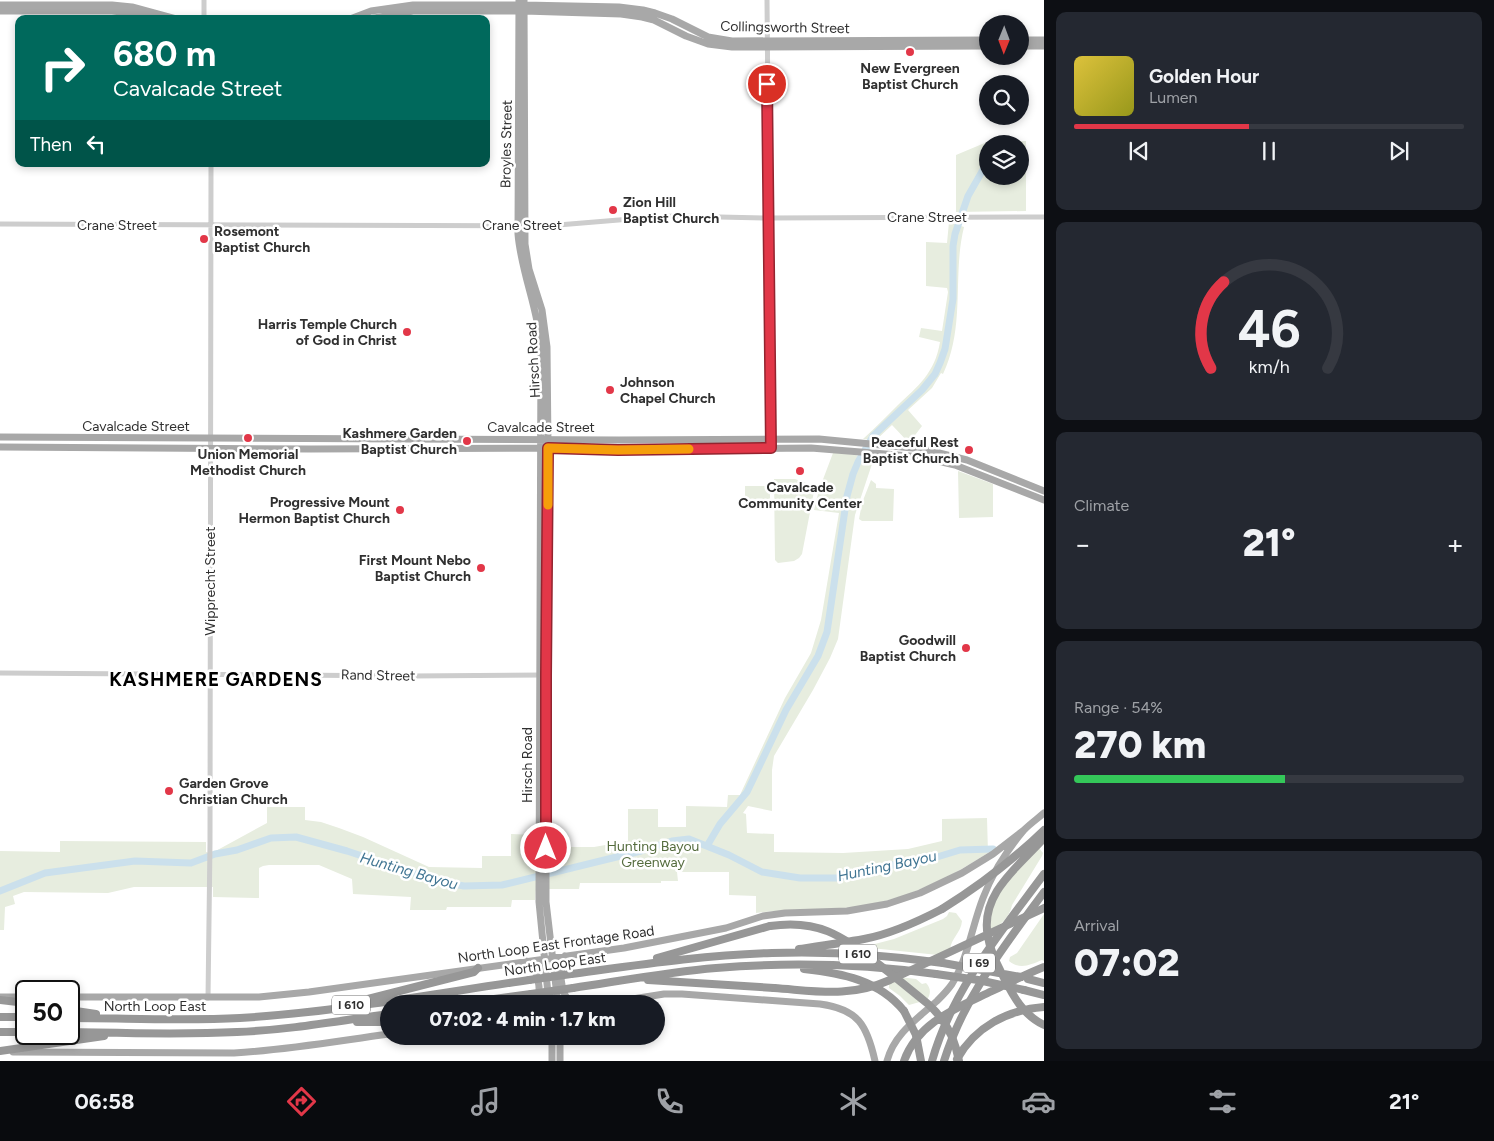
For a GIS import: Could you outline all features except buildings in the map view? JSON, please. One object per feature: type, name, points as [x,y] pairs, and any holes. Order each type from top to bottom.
[{"type":"highway","points":[[773,953],[864,939],[881,935],[920,920],[942,909],[986,880],[1044,830]]},
{"type":"highway","points":[[1044,838],[999,887],[988,908],[986,923],[990,946],[1011,992],[1024,1011],[1044,1025]]},
{"type":"highway","name":"I 69","points":[[932,1061],[945,1026],[968,980],[1044,874]]},
{"type":"highway","name":"I 69","points":[[944,1061],[956,1028],[976,988],[1000,951],[1044,892]]},
{"type":"highway","points":[[620,981],[666,980],[842,992],[870,988],[1044,908]]},
{"type":"highway","points":[[623,967],[690,950],[770,926],[794,924],[816,927],[835,934],[852,944],[928,1004],[947,1026],[953,1038],[957,1061]]},
{"type":"highway","name":"North Loop East","points":[[80,1018],[229,1018],[322,1010],[623,967],[700,958],[773,953],[841,953],[907,958],[943,963],[1044,983]]},
{"type":"highway","points":[[767,965],[819,971],[863,981],[878,988],[890,996],[904,1011],[916,1035],[921,1061]]},
{"type":"highway","name":"North Loop East","points":[[524,995],[683,971],[767,965],[849,966],[936,974],[1044,995]]},
{"type":"highway","points":[[904,1061],[918,1037],[941,1016],[1044,967]]},
{"type":"highway","points":[[322,1010],[474,972],[478,968]]},
{"type":"highway","points":[[0,998],[15,1001]]},
{"type":"highway","points":[[957,1061],[970,1040],[994,1022],[1013,1013],[1044,1007]]},
{"type":"highway","points":[[80,1012],[125,1018]]},
{"type":"highway","name":"North Loop East","points":[[80,1032],[174,1034],[237,1032],[380,1015]]},
{"type":"highway","points":[[0,1017],[15,1017]]},
{"type":"highway","points":[[328,1022],[380,1022]]},
{"type":"highway","points":[[0,1032],[15,1032]]},
{"type":"highway","points":[[0,1051],[119,1033]]},
{"type":"main road","name":"Collingsworth Street","points":[[360,15],[371,11],[413,4],[522,5],[642,16],[708,44],[732,47],[768,44],[979,40]]},
{"type":"main road","points":[[0,5],[112,5],[132,7],[161,15]]},
{"type":"main road","name":"Collingsworth Street","points":[[391,15],[413,11],[522,5]]},
{"type":"main road","name":"Broyles Street","points":[[522,5],[526,62],[521,225],[532,287]]},
{"type":"main road","points":[[0,11],[112,11],[139,15]]},
{"type":"main road","points":[[1029,40],[1044,40]]},
{"type":"main road","name":"Collingsworth Street","points":[[768,44],[979,46]]},
{"type":"main road","points":[[1029,46],[1044,46]]},
{"type":"main road","name":"Hirsch Road","points":[[532,287],[546,334],[542,934],[548,995]]},
{"type":"main road","name":"Cavalcade Street","points":[[0,437],[820,439],[923,449],[956,457],[1044,492]]},
{"type":"main road","points":[[61,438],[61,447]]},
{"type":"main road","points":[[161,438],[161,448]]},
{"type":"main road","points":[[261,438],[261,449]]},
{"type":"main road","points":[[361,438],[361,449]]},
{"type":"main road","name":"Cavalcade Street","points":[[0,447],[261,449],[545,448],[628,450],[811,448],[910,456],[954,465],[1044,500]]},
{"type":"main road","points":[[954,465],[956,457]]},
{"type":"main road","points":[[887,1061],[897,1038],[943,995],[951,985],[966,952],[989,881],[1024,830],[1044,813]]},
{"type":"main road","name":"North Loop East Frontage Road","points":[[80,997],[259,997],[309,992],[624,948],[726,928],[763,916],[785,913],[847,911],[887,904],[920,893],[962,873],[993,854],[1024,830]]},
{"type":"main road","name":"Hirsch Road","points":[[543,885],[557,995]]},
{"type":"main road","points":[[539,995],[536,971],[528,961],[537,955],[540,949],[542,934]]},
{"type":"main road","points":[[565,956],[562,966],[562,986],[565,995]]},
{"type":"main road","points":[[658,995],[682,994],[836,1006],[852,1014],[866,1031],[871,1042],[875,1061]]},
{"type":"main road","points":[[0,998],[15,997]]},
{"type":"main road","points":[[0,1051],[260,1052],[380,1035]]},
{"type":"main road","points":[[552,1057],[558,1061],[559,1045]]},
{"type":"street","points":[[204,0],[204,15]]},
{"type":"street","points":[[767,0],[771,448]]},
{"type":"street","name":"Wipprecht Street","points":[[208,998],[210,865],[211,167]]},
{"type":"street","name":"Crane Street","points":[[0,224],[546,226],[655,217],[1044,217]]},
{"type":"street","name":"Rand Street","points":[[0,673],[543,675]]},
{"type":"green space","points":[[979,145],[979,185],[1026,185],[1026,211],[956,212],[956,155]]},
{"type":"green space","points":[[949,222],[964,227],[959,263],[957,319],[950,356],[943,374],[941,373],[932,388],[908,410],[922,426],[909,443],[892,425],[876,440],[863,439],[919,385],[930,371],[938,353],[940,342],[919,337],[921,328],[942,331],[948,292],[947,288],[926,286],[926,242],[947,243]]},
{"type":"green space","name":"Hunting Bayou Greenway","points":[[835,452],[874,458],[855,515],[838,639],[813,690],[774,756],[772,811],[748,806],[743,813],[746,814],[747,833],[774,834],[774,852],[843,853],[908,849],[942,841],[942,819],[987,818],[988,853],[954,873],[902,896],[845,908],[756,913],[756,896],[729,895],[729,872],[677,872],[678,881],[661,881],[661,883],[580,883],[579,889],[536,889],[535,900],[512,900],[511,907],[447,907],[446,910],[410,910],[411,897],[353,894],[352,879],[319,865],[269,865],[259,868],[259,898],[213,897],[213,887],[134,887],[108,893],[24,892],[13,896],[15,904],[5,907],[4,930],[0,930],[0,851],[60,852],[60,841],[206,842],[206,852],[212,853],[267,823],[267,807],[305,807],[305,820],[321,822],[363,837],[429,867],[482,868],[482,856],[511,856],[511,834],[535,835],[535,847],[594,847],[628,841],[628,809],[658,809],[658,827],[686,827],[686,806],[727,807],[728,795],[740,795],[785,698],[811,653],[821,620],[839,513],[814,510],[819,490]]},
{"type":"green space","points":[[958,471],[993,484],[993,517],[959,518]]},
{"type":"green space","points":[[774,479],[795,479],[815,486],[802,554],[794,561],[778,563],[775,560]]},
{"type":"green space","points":[[871,480],[876,484],[876,488],[894,489],[893,521],[862,521],[859,519],[862,503]]},
{"type":"green space","points":[[745,486],[770,486],[770,507],[745,507]]},
{"type":"green space","points":[[1039,848],[1043,853],[1042,856],[1012,905],[1007,917],[990,932],[990,919],[998,896],[1005,885]]},
{"type":"green space","points":[[949,912],[956,913],[962,921],[950,950],[938,955],[871,948],[871,945],[894,939],[943,919]]},
{"type":"green space","points":[[1044,914],[1044,961],[1021,966],[1013,964],[1009,961],[1010,957],[1017,953]]},
{"type":"green space","points":[[899,977],[916,979],[922,984],[926,983],[930,991],[927,1000],[909,1005],[889,988],[889,983]]},
{"type":"waterway","points":[[707,846],[720,824],[747,792],[786,710],[818,656],[827,632],[847,496],[858,462],[873,436],[922,390],[935,374],[940,363],[945,349],[953,299],[953,246],[955,234],[968,196],[979,177]]},
{"type":"waterway","name":"Hunting Bayou","points":[[0,891],[45,873],[135,861],[191,863],[271,838],[296,837],[347,851],[441,882],[464,886],[502,885],[641,851],[672,841],[689,839],[729,855],[762,872],[800,878],[838,878],[885,866],[924,861],[960,850],[993,849]]},
{"type":"slow traffic","points":[[548,505],[548,448],[618,450],[689,449]]},
{"type":"place","name":"New Evergreen Baptist Church","points":[[910,52]]},
{"type":"place","name":"Zion Hill Baptist Church","points":[[613,210]]},
{"type":"place","name":"Rosemont Baptist Church","points":[[204,239]]},
{"type":"place","name":"Harris Temple Church of God in Christ","points":[[407,332]]},
{"type":"place","name":"Johnson Chapel Church","points":[[610,390]]},
{"type":"place","name":"Union Memorial Methodist Church","points":[[248,438]]},
{"type":"place","name":"Kashmere Garden Baptist Church","points":[[467,441]]},
{"type":"place","name":"Peaceful Rest Baptist Church","points":[[969,450]]},
{"type":"place","name":"Cavalcade Community Center","points":[[800,471]]},
{"type":"place","name":"Progressive Mount Hermon Baptist Church","points":[[400,510]]},
{"type":"place","name":"First Mount Nebo Baptist Church","points":[[481,568]]},
{"type":"place","name":"Goodwill Baptist Church","points":[[966,648]]},
{"type":"place","name":"Garden Grove Christian Church","points":[[169,791]]},
{"type":"district","name":"KASHMERE GARDENS","points":[[216,679]]},
{"type":"route","points":[[546,848],[548,448],[618,450],[771,448],[767,84]]}]
